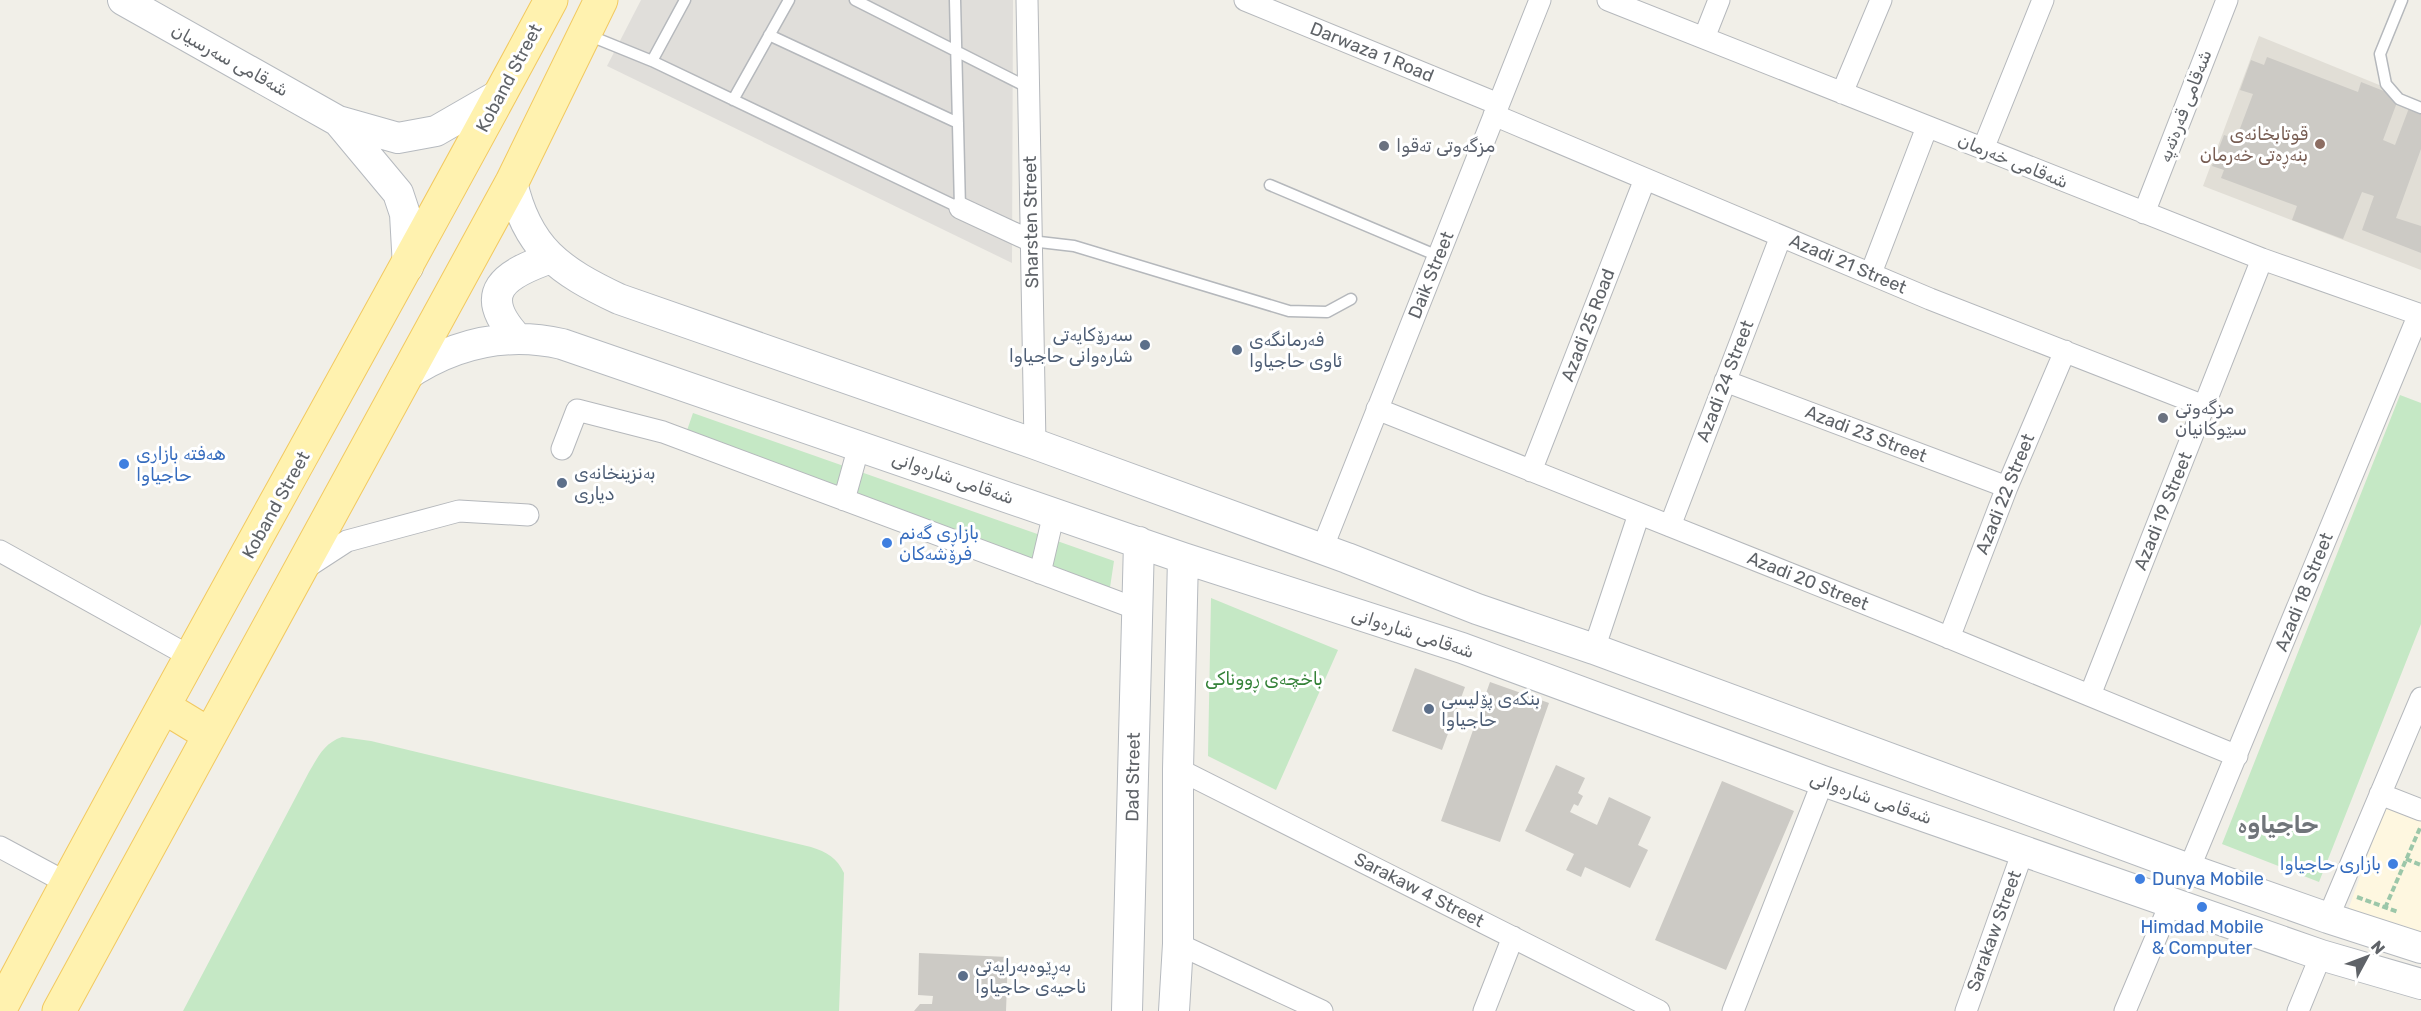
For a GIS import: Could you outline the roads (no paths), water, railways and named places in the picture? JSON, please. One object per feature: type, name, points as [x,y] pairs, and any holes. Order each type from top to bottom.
[{"type":"main road","name":"شەقامی سەرسیان","points":[[123,0],[338,121]]},
{"type":"main road","name":"Koband Street","points":[[0,1009],[191,657],[408,267],[551,0]]},
{"type":"main road","points":[[59,1011],[512,182],[601,0]]},
{"type":"main road","points":[[338,121],[398,138],[436,131],[502,93]]},
{"type":"main road","points":[[338,121],[398,193],[405,214],[408,267]]},
{"type":"main road","points":[[512,182],[516,204],[525,224],[536,242],[550,258],[580,278],[619,299],[1035,444],[1322,549],[1477,609],[1594,649],[2189,869],[2421,948]]},
{"type":"main road","points":[[517,338],[499,315],[498,294],[502,284],[518,270],[550,258]]},
{"type":"main road","name":"شەقامی شارەوانی","points":[[404,378],[439,356],[478,342],[517,338],[540,339],[562,344],[1183,558],[1462,648],[1823,781],[2321,955],[2421,984]]},
{"type":"main road","name":"Dad Street","points":[[1127,1011],[1139,542]]},
{"type":"main road","points":[[1174,1011],[1178,945],[1178,769],[1183,558]]},
{"type":"main road","points":[[1462,648],[1477,640],[1482,633],[1483,619],[1477,609]]},
{"type":"main road","points":[[164,707],[210,735]]},
{"type":"street","name":"Sharsten Street","points":[[1027,0],[1035,444]]},
{"type":"street","name":"Darwaza 1 Road","points":[[1245,0],[1496,109]]},
{"type":"street","name":"Daik Street","points":[[1322,549],[1540,0]]},
{"type":"street","name":"شەقامی خەرمان","points":[[1608,0],[2262,259],[2420,314]]},
{"type":"street","points":[[1704,38],[1719,0]]},
{"type":"street","points":[[1842,93],[1881,0]]},
{"type":"street","points":[[1983,149],[2043,0]]},
{"type":"street","name":"شەقامی قەرەتەپە","points":[[2144,213],[2227,0]]},
{"type":"street","name":"Azadi 21 Street","points":[[1496,109],[1645,178],[1781,236],[2204,406]]},
{"type":"street","points":[[1871,273],[1927,127]]},
{"type":"street","name":"Azadi 25 Road","points":[[1531,471],[1645,178]]},
{"type":"street","points":[[960,208],[1031,241]]},
{"type":"street","name":"Azadi 24 Street","points":[[1670,526],[1781,236]]},
{"type":"street","name":"Azadi 19 Street","points":[[2090,695],[2262,259]]},
{"type":"street","name":"Azadi 18 Street","points":[[2189,869],[2420,314]]},
{"type":"street","name":"Azadi 22 Street","points":[[1949,638],[2007,487],[2065,351]]},
{"type":"street","name":"Azadi 23 Street","points":[[1725,381],[2007,487]]},
{"type":"street","points":[[562,449],[577,410],[663,432],[1137,609]]},
{"type":"street","name":"Azadi 20 Street","points":[[1377,410],[1949,638],[2237,756]]},
{"type":"street","points":[[844,500],[859,446]]},
{"type":"street","points":[[298,572],[347,541],[459,511],[528,515]]},
{"type":"street","points":[[1040,573],[1054,513]]},
{"type":"street","points":[[1594,649],[1639,514]]},
{"type":"street","points":[[0,551],[191,657]]},
{"type":"street","points":[[2328,918],[2421,698]]},
{"type":"street","name":"Sarakaw 4 Street","points":[[1178,769],[1513,937],[1648,1008]]},
{"type":"street","points":[[1733,1011],[1823,781]]},
{"type":"street","points":[[2380,794],[2421,810]]},
{"type":"street","points":[[0,847],[67,883]]},
{"type":"street","name":"Sarakaw Street","points":[[1965,1011],[2023,851]]},
{"type":"street","points":[[2125,1011],[2171,902]]},
{"type":"street","points":[[1484,1011],[1513,937]]},
{"type":"street","points":[[1178,945],[1322,1011]]},
{"type":"street","points":[[2298,1011],[2321,955]]},
{"type":"lane","points":[[652,61],[685,0]]},
{"type":"lane","points":[[733,100],[789,0]]},
{"type":"lane","points":[[855,0],[1029,88]]},
{"type":"lane","points":[[585,34],[652,61],[960,208],[955,0]]},
{"type":"lane","points":[[2402,0],[2380,54],[2386,84],[2399,99],[2421,108]]},
{"type":"lane","points":[[769,35],[958,123]]},
{"type":"lane","points":[[1270,185],[1438,256]]},
{"type":"lane","points":[[1031,241],[1074,246],[1289,311],[1327,312],[1351,299]]},
{"type":"place","name":"قوتابخانەی بنەڕەتی خەرمان","points":[[2320,144]]},
{"type":"place","name":"مزگەوتی تەقوا","points":[[1384,146]]},
{"type":"place","name":"سەرۆکایەتی شارەوانی حاجیاوا","points":[[1145,345]]},
{"type":"place","name":"فەرمانگەی ئاوی حاجیاوا","points":[[1237,350]]},
{"type":"place","name":"مزگەوتی سێوکانیان","points":[[2163,418]]},
{"type":"place","name":"هەفتە بازاڕی حاجیاوا","points":[[124,464]]},
{"type":"place","name":"بەنزینخانەی دیاری","points":[[562,483]]},
{"type":"place","name":"بازاڕی گەنم فرۆشەکان","points":[[887,543]]},
{"type":"place","name":"بنکەی پۆلیسی حاجیاوا","points":[[1429,709]]},
{"type":"place","name":"بازاری حاجیاوا","points":[[2393,864]]},
{"type":"place","name":"Dunya Mobile","points":[[2140,879]]},
{"type":"place","name":"Himdad Mobile & Computer","points":[[2202,907]]},
{"type":"place","name":"بەڕێوەبەرایەتی ناحیەی حاجیاوا","points":[[963,976]]},
{"type":"district","name":"حاجیاوە","points":[[2278,825]]},
{"type":"park label","name":"باخچەی ڕووناکی","points":[[1264,679]]}]
